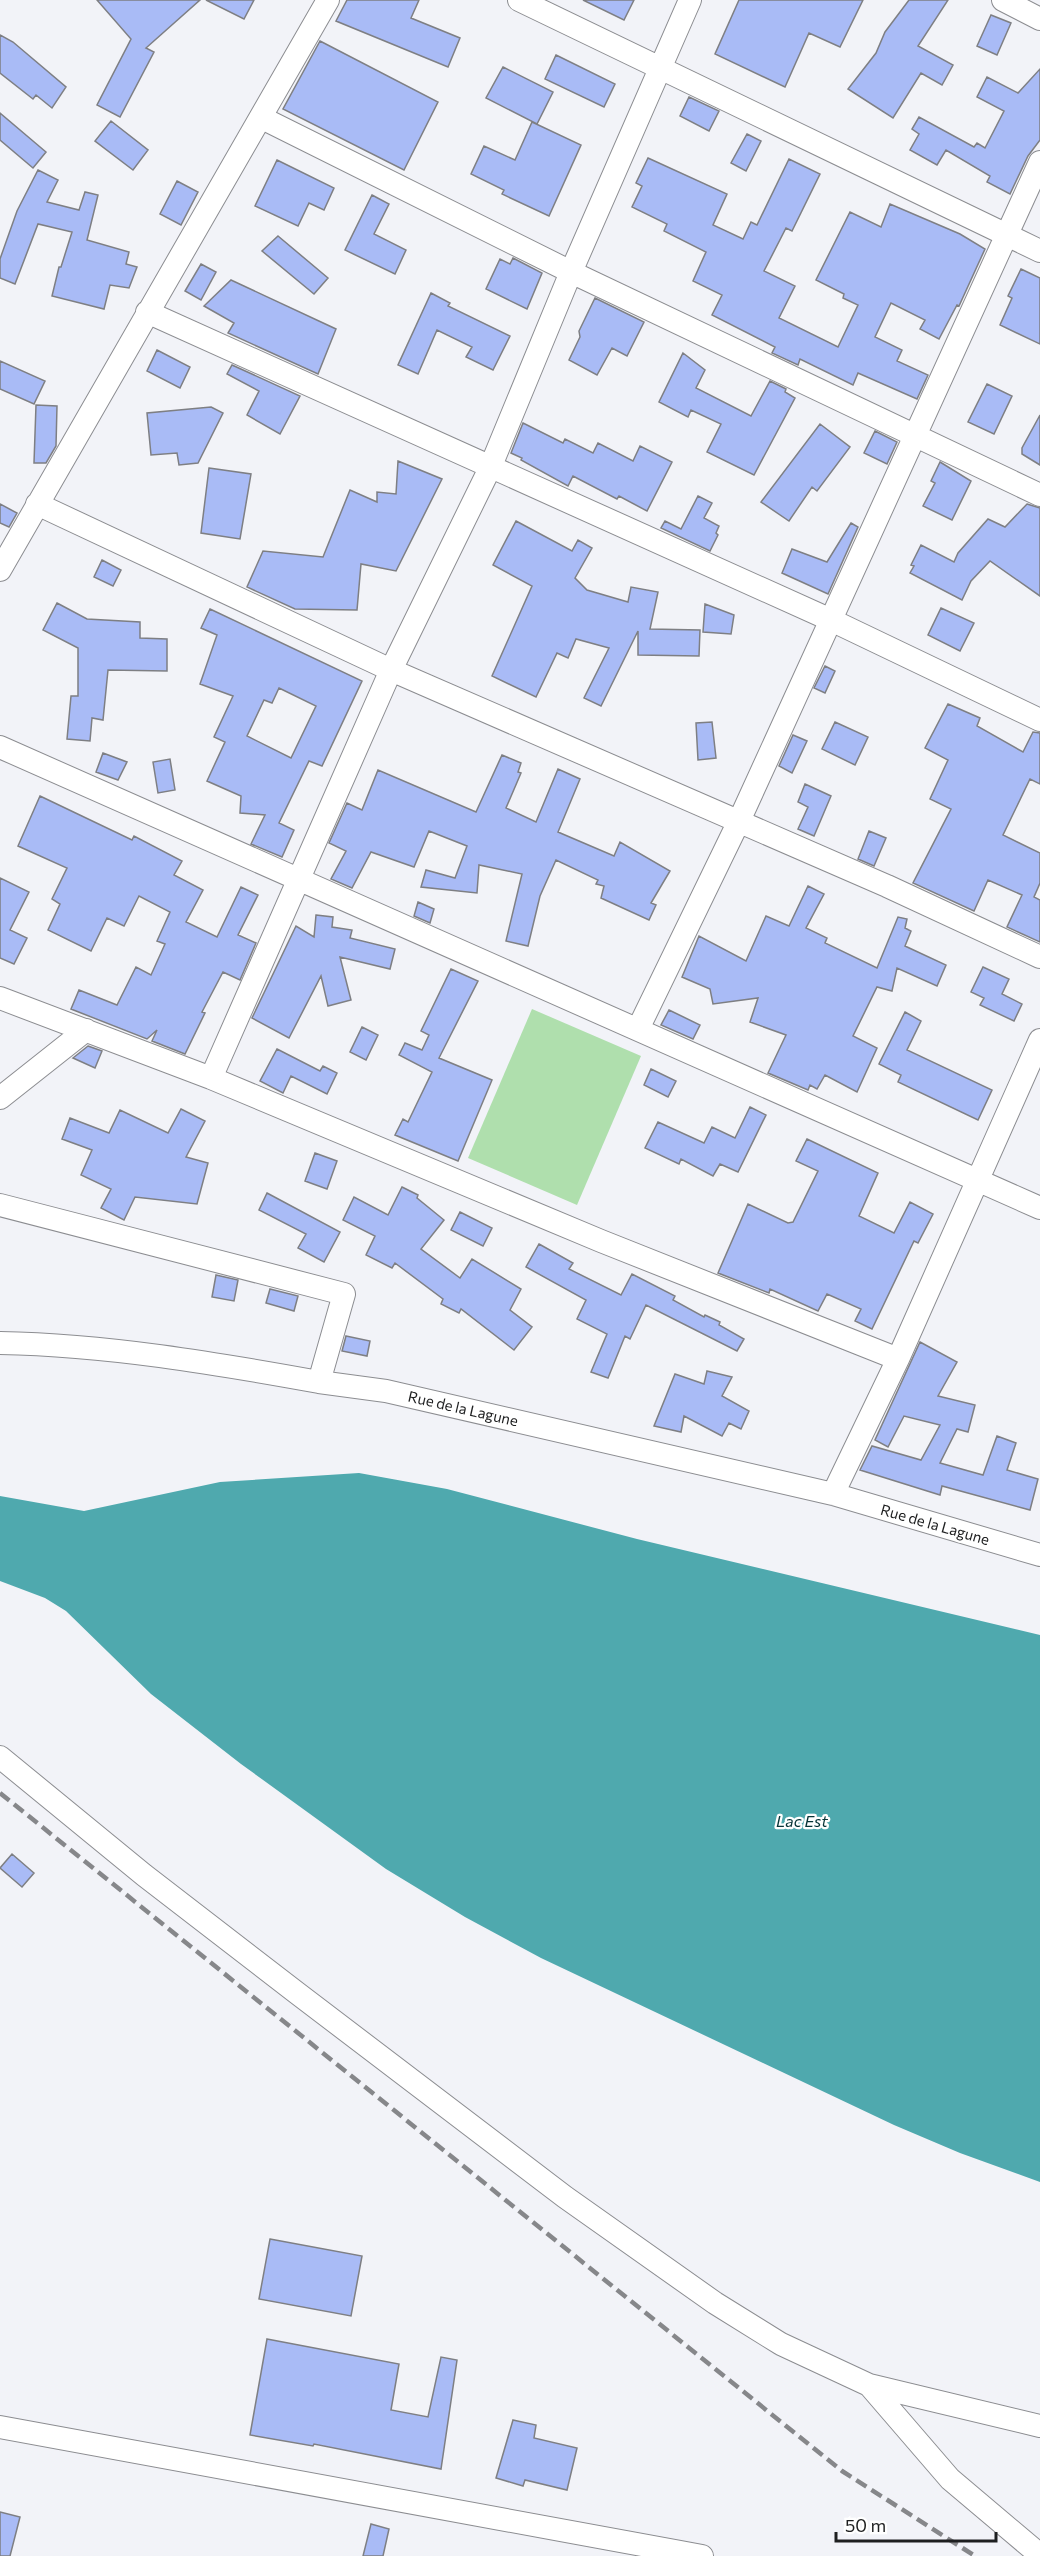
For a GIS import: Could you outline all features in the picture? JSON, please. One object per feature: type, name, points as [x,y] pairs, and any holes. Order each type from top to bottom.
[{"type":"street","points":[[0,570],[328,0]]},
{"type":"street","points":[[519,0],[1040,251]]},
{"type":"street","points":[[211,1078],[392,670],[490,468],[571,272],[690,0]]},
{"type":"street","points":[[1003,0],[1040,18]]},
{"type":"street","points":[[262,118],[571,272],[1040,495]]},
{"type":"street","points":[[638,1029],[738,821],[1040,162]]},
{"type":"street","points":[[147,312],[831,620],[1040,720]]},
{"type":"street","points":[[37,504],[392,670],[738,821],[1040,957]]},
{"type":"street","points":[[0,747],[1040,1208]]},
{"type":"street","points":[[0,998],[211,1078],[601,1241],[898,1359]]},
{"type":"street","points":[[0,1098],[86,1030]]},
{"type":"street","points":[[833,1494],[898,1359],[1040,1040]]},
{"type":"street","points":[[0,1205],[344,1294],[319,1382]]},
{"type":"street","name":"Rue de la Lagune","points":[[0,1343],[48,1344],[219,1364],[386,1392],[833,1494],[1040,1555]]},
{"type":"street","points":[[0,1757],[144,1875],[566,2197],[715,2303],[781,2344],[869,2385],[1040,2427]]},
{"type":"street","points":[[869,2385],[950,2479],[1040,2555]]},
{"type":"street","points":[[0,2427],[702,2556]]},
{"type":"green space","points":[[532,1009],[641,1056],[577,1205],[468,1158]]},
{"type":"water","name":"Lac Est","points":[[359,1473],[447,1489],[637,1539],[1040,1635],[1040,2182],[960,2153],[894,2125],[541,1958],[465,1917],[386,1869],[241,1764],[151,1694],[66,1611],[45,1598],[0,1581],[0,1496],[84,1511],[220,1482]]},
{"type":"building","points":[[97,0],[200,0],[146,48],[154,52],[120,117],[97,105],[131,39]]},
{"type":"building","points":[[206,0],[254,0],[244,19]]},
{"type":"building","points":[[347,0],[419,0],[411,18],[460,38],[448,67],[336,21]]},
{"type":"building","points":[[583,0],[634,0],[624,20]]},
{"type":"building","points":[[739,0],[863,0],[840,47],[809,33],[785,87],[715,54]]},
{"type":"building","points":[[909,0],[948,0],[918,46],[953,65],[942,85],[921,73],[893,118],[848,89],[876,53],[885,32]]},
{"type":"building","points":[[991,15],[1011,23],[997,55],[977,46]]},
{"type":"building","points":[[0,35],[13,42],[66,87],[52,108],[36,95],[33,99],[0,73]]},
{"type":"building","points":[[320,41],[438,102],[404,170],[283,109]]},
{"type":"building","points":[[556,55],[615,84],[604,107],[545,79]]},
{"type":"building","points":[[503,67],[553,92],[537,124],[486,98]]},
{"type":"building","points":[[1040,69],[1040,140],[1028,156],[1010,194],[987,182],[990,176],[946,150],[937,165],[910,150],[919,134],[912,129],[919,117],[974,147],[977,143],[985,148],[1004,111],[977,97],[987,77],[1018,93]]},
{"type":"building","points":[[689,97],[719,111],[709,131],[680,116]]},
{"type":"building","points":[[0,113],[46,152],[33,168],[0,140]]},
{"type":"building","points":[[111,121],[148,150],[133,170],[95,141]]},
{"type":"building","points":[[532,122],[581,145],[549,216],[502,194],[504,190],[471,174],[484,146],[515,160]]},
{"type":"building","points":[[747,134],[761,141],[746,171],[731,163]]},
{"type":"building","points":[[648,158],[727,194],[713,225],[743,239],[751,222],[757,225],[789,159],[820,174],[792,231],[786,228],[764,271],[795,286],[779,318],[838,347],[858,305],[843,298],[844,294],[816,280],[850,212],[881,227],[890,204],[960,234],[985,249],[959,306],[957,305],[939,339],[920,329],[925,320],[891,303],[875,337],[902,350],[897,361],[928,375],[917,399],[858,373],[853,385],[800,359],[798,365],[772,353],[775,347],[712,315],[722,295],[693,281],[706,252],[664,231],[667,224],[632,207],[642,186],[636,183]]},
{"type":"building","points":[[277,160],[334,188],[324,210],[309,203],[298,226],[255,206]]},
{"type":"building","points":[[38,170],[58,180],[47,202],[79,210],[85,192],[98,195],[87,240],[129,252],[126,264],[137,267],[129,288],[110,285],[104,309],[52,296],[59,267],[61,267],[72,232],[38,224],[15,284],[0,278],[0,259],[17,211]]},
{"type":"building","points":[[177,181],[198,192],[181,225],[160,214]]},
{"type":"building","points":[[372,195],[389,204],[374,234],[406,250],[395,274],[345,250]]},
{"type":"building","points":[[278,236],[328,278],[314,294],[262,251]]},
{"type":"building","points":[[513,258],[542,273],[527,309],[486,289],[500,259],[510,264]]},
{"type":"building","points":[[201,264],[216,272],[201,300],[185,291]]},
{"type":"building","points":[[1021,269],[1040,278],[1040,344],[1000,325],[1012,298],[1008,296]]},
{"type":"building","points":[[231,280],[336,329],[318,374],[228,333],[234,323],[204,306]]},
{"type":"building","points":[[431,293],[450,303],[448,306],[510,336],[493,370],[466,357],[472,347],[437,330],[418,374],[398,365]]},
{"type":"building","points":[[595,298],[644,322],[627,356],[612,348],[597,375],[569,360],[580,337],[579,331]]},
{"type":"building","points":[[157,350],[190,367],[180,388],[147,371]]},
{"type":"building","points":[[683,353],[705,370],[696,388],[751,416],[770,381],[786,389],[785,392],[795,398],[754,475],[707,452],[721,424],[691,410],[688,417],[659,402]]},
{"type":"building","points":[[0,361],[45,381],[34,404],[0,389]]},
{"type":"building","points":[[232,365],[300,396],[280,434],[247,415],[259,391],[227,374]]},
{"type":"building","points":[[987,384],[1012,396],[994,434],[968,422]]},
{"type":"building","points":[[36,405],[57,406],[56,446],[46,463],[34,463]]},
{"type":"building","points":[[211,407],[223,413],[198,463],[179,465],[177,453],[151,455],[147,413]]},
{"type":"building","points":[[1040,415],[1040,465],[1022,454],[1022,448]]},
{"type":"building","points":[[523,423],[563,443],[565,439],[593,453],[598,443],[633,461],[640,446],[672,462],[647,511],[619,496],[617,499],[573,476],[568,486],[511,453]]},
{"type":"building","points":[[820,424],[850,447],[817,491],[812,487],[789,521],[761,502]]},
{"type":"building","points":[[875,431],[897,442],[887,464],[864,453]]},
{"type":"building","points":[[398,461],[442,479],[396,571],[361,564],[357,610],[295,609],[247,587],[263,551],[323,557],[350,490],[377,502],[377,492],[396,494]]},
{"type":"building","points":[[940,462],[971,481],[952,520],[923,506],[935,483],[931,481]]},
{"type":"building","points":[[209,468],[251,474],[240,539],[201,533]]},
{"type":"building","points":[[698,496],[712,503],[704,518],[719,526],[716,533],[718,535],[710,551],[661,528],[665,521],[681,529]]},
{"type":"building","points":[[0,504],[17,513],[9,527],[0,523]]},
{"type":"building","points":[[1027,504],[1040,508],[1040,596],[990,561],[971,581],[962,600],[910,573],[914,566],[911,565],[921,545],[954,562],[958,553],[988,519],[1005,527]]},
{"type":"building","points":[[516,521],[572,551],[578,540],[592,548],[575,578],[587,590],[628,602],[631,587],[658,592],[650,629],[700,630],[699,656],[638,655],[638,631],[601,706],[584,698],[609,648],[576,639],[568,658],[557,653],[536,697],[492,676],[532,586],[493,565]]},
{"type":"building","points":[[851,523],[858,527],[828,594],[782,573],[792,549],[827,562]]},
{"type":"building","points":[[102,560],[121,570],[113,586],[94,577]]},
{"type":"building","points":[[57,603],[87,619],[140,622],[140,638],[167,639],[167,671],[108,670],[103,720],[92,718],[90,741],[67,739],[71,696],[78,696],[78,648],[43,630]]},
{"type":"building","points":[[705,604],[734,615],[731,634],[703,632]]},
{"type":"building","points":[[941,608],[974,623],[960,651],[928,635]]},
{"type":"building","points":[[210,609],[362,681],[322,766],[309,761],[279,823],[294,830],[282,857],[251,844],[265,815],[240,813],[241,796],[207,781],[225,742],[214,737],[233,696],[200,684],[217,635],[201,628]],"holes":[[[279,688],[316,706],[291,758],[247,736],[264,700],[272,703]]]},
{"type":"building","points":[[825,666],[835,671],[825,693],[814,688]]},
{"type":"building","points":[[948,704],[980,718],[977,726],[1023,752],[1033,732],[1040,733],[1040,784],[1030,779],[1003,835],[1040,853],[1040,883],[1034,897],[1040,900],[1040,942],[1007,927],[1022,895],[988,880],[974,911],[913,883],[951,809],[930,799],[948,760],[925,748]]},
{"type":"building","points":[[712,722],[716,758],[698,760],[696,723]]},
{"type":"building","points":[[835,722],[868,737],[855,765],[822,749]]},
{"type":"building","points":[[793,735],[807,741],[792,773],[779,766]]},
{"type":"building","points":[[103,753],[127,762],[118,780],[96,772]]},
{"type":"building","points":[[502,755],[521,763],[518,772],[521,773],[506,808],[536,822],[558,769],[580,779],[558,832],[614,856],[620,842],[670,871],[651,903],[656,905],[649,920],[601,898],[604,886],[596,884],[598,880],[556,860],[540,896],[528,946],[506,941],[522,874],[479,865],[477,893],[421,887],[426,870],[455,878],[467,846],[429,831],[414,867],[371,852],[352,888],[331,879],[346,851],[329,843],[347,803],[362,810],[378,770],[476,812]]},
{"type":"building","points":[[170,759],[175,790],[158,793],[153,762]]},
{"type":"building","points":[[805,784],[831,796],[814,836],[798,829],[808,807],[798,802]]},
{"type":"building","points":[[40,796],[132,840],[134,836],[182,861],[174,875],[203,890],[186,922],[217,937],[241,887],[258,895],[238,935],[256,943],[240,980],[223,972],[202,1012],[205,1013],[185,1054],[152,1041],[157,1030],[147,1039],[71,1009],[79,990],[117,1005],[136,967],[151,975],[165,944],[157,941],[170,912],[139,896],[124,926],[107,918],[91,951],[48,930],[60,904],[52,899],[67,868],[18,846]]},
{"type":"building","points":[[869,831],[886,838],[874,866],[858,859]]},
{"type":"building","points":[[0,878],[29,892],[10,930],[27,938],[14,964],[0,958]]},
{"type":"building","points":[[808,886],[824,894],[806,928],[827,938],[825,943],[877,968],[898,917],[907,919],[905,928],[911,931],[905,946],[946,965],[937,986],[897,968],[892,991],[877,987],[853,1036],[877,1048],[857,1092],[825,1075],[817,1089],[810,1085],[808,1090],[768,1073],[786,1035],[750,1022],[758,998],[713,1004],[710,989],[682,977],[699,936],[746,961],[766,916],[789,926]]},
{"type":"building","points":[[418,902],[434,909],[430,923],[414,916]]},
{"type":"building","points":[[316,915],[333,917],[332,927],[352,930],[350,938],[395,949],[390,969],[340,957],[351,1000],[328,1006],[321,976],[289,1038],[252,1018],[296,926],[314,937]]},
{"type":"building","points":[[983,967],[1009,979],[1002,994],[1022,1004],[1014,1021],[980,1005],[984,998],[971,992]]},
{"type":"building","points":[[451,969],[478,981],[439,1058],[492,1080],[458,1161],[395,1135],[403,1119],[408,1122],[432,1072],[399,1055],[405,1043],[422,1050],[429,1035],[421,1031]]},
{"type":"building","points":[[669,1010],[700,1025],[693,1039],[661,1025]]},
{"type":"building","points":[[905,1012],[921,1021],[907,1050],[992,1090],[978,1120],[898,1082],[901,1075],[879,1064]]},
{"type":"building","points":[[362,1027],[378,1035],[366,1060],[350,1052]]},
{"type":"building","points":[[88,1046],[102,1051],[95,1068],[73,1058]]},
{"type":"building","points":[[277,1049],[320,1071],[323,1066],[337,1073],[327,1094],[291,1076],[283,1093],[260,1081]]},
{"type":"building","points":[[651,1069],[676,1081],[668,1097],[644,1085]]},
{"type":"building","points":[[750,1107],[766,1115],[738,1172],[720,1164],[713,1176],[681,1159],[679,1164],[645,1148],[658,1122],[704,1143],[712,1127],[735,1138]]},
{"type":"building","points":[[181,1109],[205,1121],[186,1157],[208,1163],[197,1204],[135,1197],[124,1220],[101,1208],[111,1189],[81,1175],[92,1150],[62,1139],[70,1118],[109,1133],[120,1110],[168,1133]]},
{"type":"building","points":[[807,1139],[878,1173],[859,1216],[894,1233],[910,1202],[933,1214],[918,1243],[914,1241],[872,1329],[855,1321],[861,1309],[827,1294],[818,1311],[770,1289],[769,1293],[718,1273],[748,1204],[788,1223],[793,1222],[818,1171],[796,1161]]},
{"type":"building","points":[[315,1153],[337,1161],[327,1189],[305,1181]]},
{"type":"building","points":[[402,1187],[418,1195],[417,1198],[444,1220],[421,1249],[460,1278],[472,1259],[521,1289],[510,1310],[532,1327],[514,1350],[461,1309],[459,1313],[441,1304],[443,1299],[395,1263],[392,1268],[366,1255],[375,1236],[343,1220],[354,1197],[388,1215]]},
{"type":"building","points":[[267,1193],[340,1232],[324,1262],[298,1248],[306,1234],[259,1210]]},
{"type":"building","points":[[460,1212],[492,1228],[483,1246],[451,1230]]},
{"type":"building","points":[[539,1244],[573,1263],[569,1269],[621,1295],[632,1274],[675,1296],[673,1300],[704,1317],[705,1315],[720,1322],[719,1325],[744,1339],[737,1351],[646,1305],[630,1339],[625,1336],[608,1378],[591,1372],[607,1334],[577,1319],[586,1300],[526,1267]]},
{"type":"building","points":[[216,1275],[238,1280],[234,1301],[212,1297]]},
{"type":"building","points":[[270,1289],[298,1296],[294,1311],[266,1303]]},
{"type":"building","points":[[346,1336],[370,1341],[367,1356],[342,1351]]},
{"type":"building","points":[[920,1342],[957,1362],[938,1396],[975,1405],[968,1432],[957,1429],[940,1463],[983,1475],[997,1436],[1016,1443],[1007,1470],[1038,1479],[1030,1510],[942,1486],[940,1495],[860,1470],[872,1446],[921,1460],[940,1425],[904,1416],[888,1447],[875,1440]]},
{"type":"building","points":[[707,1371],[732,1377],[722,1396],[749,1411],[741,1429],[729,1423],[722,1436],[684,1416],[681,1432],[654,1426],[675,1374],[704,1384]]},
{"type":"building","points":[[12,1854],[34,1873],[22,1887],[0,1868]]},
{"type":"building","points":[[270,2239],[362,2256],[351,2316],[259,2299]]},
{"type":"building","points":[[267,2339],[399,2364],[391,2410],[428,2417],[441,2357],[457,2360],[441,2469],[314,2444],[313,2446],[250,2435]]},
{"type":"building","points":[[513,2420],[536,2425],[534,2438],[577,2448],[567,2490],[525,2480],[523,2486],[496,2478]]},
{"type":"building","points":[[0,2512],[20,2517],[10,2556],[0,2556]]},
{"type":"building","points":[[371,2524],[389,2529],[383,2556],[363,2556]]},
{"type":"railway","points":[[0,1793],[842,2471],[975,2556]]}]
